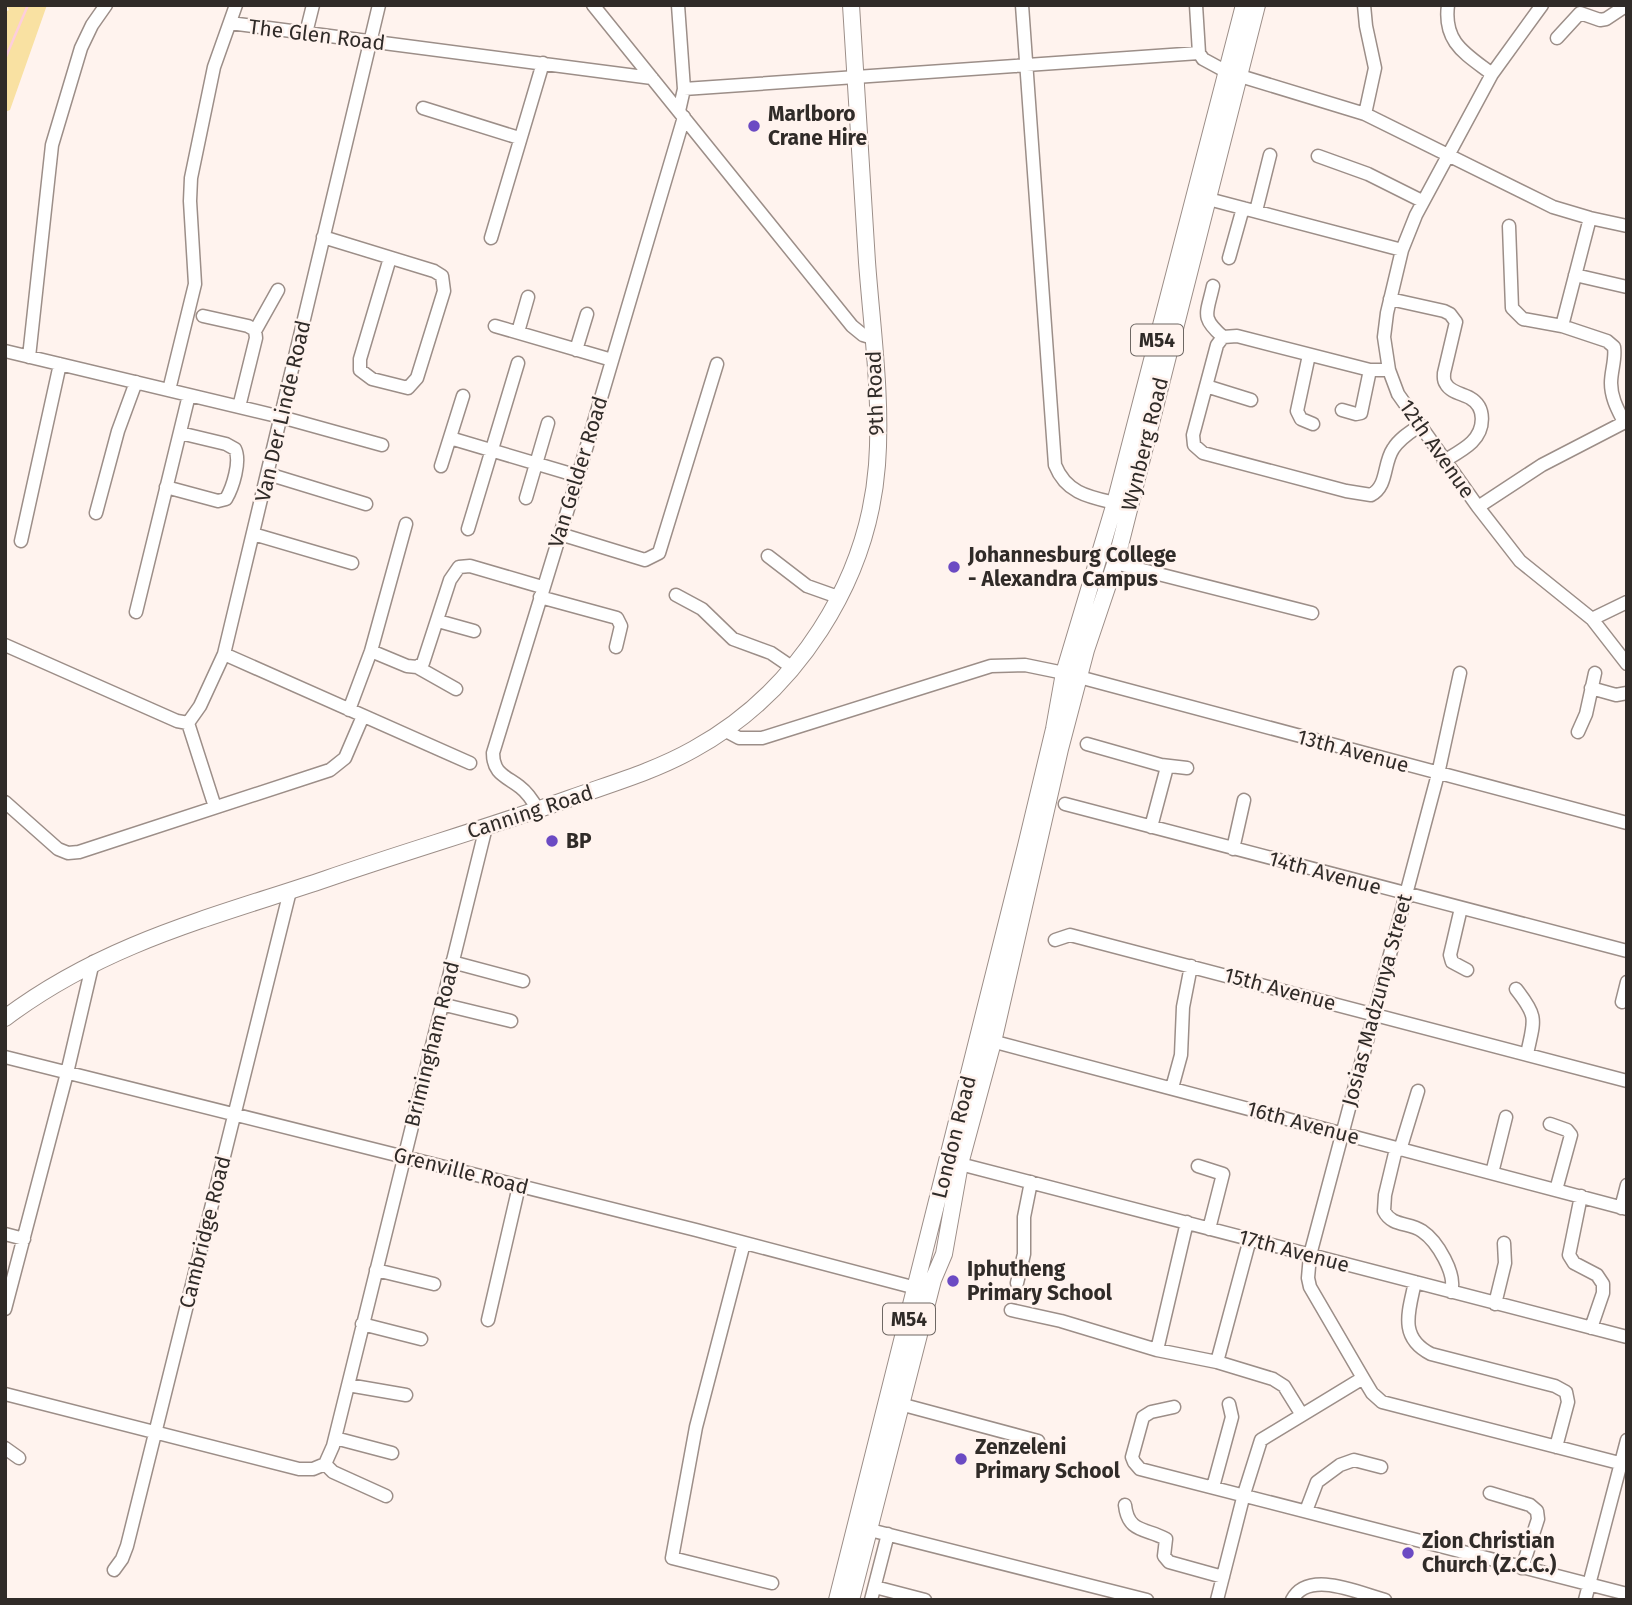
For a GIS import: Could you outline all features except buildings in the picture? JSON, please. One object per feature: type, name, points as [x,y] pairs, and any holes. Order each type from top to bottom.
[{"type":"main road","name":"9th Road","points":[[724,730],[769,692],[808,650],[850,575],[864,535],[874,485],[877,432],[873,338],[851,5]]},
{"type":"main road","name":"Wynberg Road","points":[[1071,675],[1115,563],[1232,74],[1244,5]]},
{"type":"main road","name":"Wynberg Road","points":[[1071,675],[1232,74],[1257,5]]},
{"type":"main road","name":"London Road","points":[[836,1600],[862,1529],[900,1404],[933,1280],[944,1255],[960,1164],[1054,729],[1071,675]]},
{"type":"main road","name":"Canning Road","points":[[5,1018],[27,1001],[93,962],[147,938],[538,810],[659,766],[724,730]]},
{"type":"main road","name":"London Road","points":[[851,1600],[862,1529],[916,1288],[986,1040]]},
{"type":"street","points":[[29,357],[52,145],[81,48],[106,5]]},
{"type":"street","points":[[230,23],[236,5]]},
{"type":"street","points":[[306,33],[313,5]]},
{"type":"street","name":"Van Der Linde Road","points":[[188,723],[200,706],[224,654],[379,5]]},
{"type":"street","points":[[593,5],[852,326],[863,335],[873,338]]},
{"type":"street","name":"Van Gelder Road","points":[[538,810],[523,789],[494,768],[493,753],[578,476],[681,114],[684,89],[678,5]]},
{"type":"street","points":[[1022,5],[1055,465],[1061,478],[1072,490],[1115,503]]},
{"type":"street","points":[[1196,5],[1199,53],[1212,65],[1232,74],[1365,114],[1552,207],[1627,226]]},
{"type":"street","points":[[1364,5],[1375,68],[1365,114]]},
{"type":"street","points":[[1448,5],[1446,19],[1452,39],[1492,74]]},
{"type":"street","name":"12th Avenue","points":[[1542,5],[1492,74],[1422,201],[1402,250],[1384,333],[1389,370],[1398,394],[1444,461],[1523,564],[1592,619],[1627,664]]},
{"type":"street","points":[[1557,38],[1580,13],[1601,20],[1627,5]]},
{"type":"street","name":"The Glen Road","points":[[169,390],[195,284],[190,208],[191,178],[213,74],[230,23],[652,78]]},
{"type":"street","points":[[684,89],[1199,53]]},
{"type":"street","points":[[491,238],[543,64]]},
{"type":"street","points":[[423,108],[519,138]]},
{"type":"street","points":[[1256,211],[1270,155]]},
{"type":"street","points":[[1318,156],[1368,174],[1422,201]]},
{"type":"street","points":[[1216,201],[1402,250]]},
{"type":"street","points":[[1229,258],[1243,208]]},
{"type":"street","points":[[1562,326],[1590,218]]},
{"type":"street","points":[[1478,507],[1542,465],[1626,422],[1614,401],[1611,384],[1614,347],[1607,341],[1562,326],[1524,319],[1512,308],[1509,226]]},
{"type":"street","points":[[323,237],[434,271],[444,280],[417,378],[408,388],[372,379],[360,370],[360,359],[390,258]]},
{"type":"street","points":[[1575,275],[1627,287]]},
{"type":"street","points":[[1213,286],[1207,320],[1223,337]]},
{"type":"street","points":[[239,407],[256,338],[255,331],[278,289]]},
{"type":"street","points":[[518,332],[528,297]]},
{"type":"street","points":[[1390,299],[1444,311],[1456,322],[1445,382],[1450,388],[1476,402],[1481,409],[1482,418],[1472,442],[1444,461]]},
{"type":"street","points":[[576,350],[587,314]]},
{"type":"street","points":[[203,316],[248,326],[255,331]]},
{"type":"street","points":[[495,326],[612,360]]},
{"type":"street","points":[[1389,370],[1370,370],[1237,336],[1223,337],[1217,345],[1193,440],[1197,449],[1206,454],[1346,491],[1371,495],[1379,491],[1393,448],[1419,425]]},
{"type":"street","points":[[5,351],[281,416],[382,445]]},
{"type":"street","points":[[1310,355],[1297,413],[1301,419],[1313,424]]},
{"type":"street","points":[[468,530],[518,363]]},
{"type":"street","points":[[20,541],[60,364]]},
{"type":"street","points":[[560,534],[645,560],[659,553],[717,364]]},
{"type":"street","points":[[1342,410],[1361,413],[1370,370]]},
{"type":"street","points":[[96,513],[118,431],[136,382]]},
{"type":"street","points":[[1206,386],[1251,400]]},
{"type":"street","points":[[136,611],[189,395]]},
{"type":"street","points":[[442,466],[463,396]]},
{"type":"street","points":[[526,498],[548,423]]},
{"type":"street","points":[[166,487],[218,500],[226,499],[230,492],[238,456],[234,449],[226,444],[180,433]]},
{"type":"street","points":[[450,438],[578,476]]},
{"type":"street","points":[[268,474],[366,504]]},
{"type":"street","points":[[349,710],[371,650],[406,524]]},
{"type":"street","points":[[253,534],[352,563]]},
{"type":"street","points":[[768,556],[807,586],[838,597]]},
{"type":"street","points":[[1115,563],[1312,613]]},
{"type":"street","points":[[417,667],[426,658],[450,580],[459,567],[470,566],[617,618],[621,626],[616,647]]},
{"type":"street","points":[[676,595],[702,609],[733,639],[771,653],[793,667]]},
{"type":"street","points":[[1592,619],[1627,602]]},
{"type":"street","points":[[438,621],[474,631]]},
{"type":"street","points":[[5,645],[177,721],[188,723],[215,807]]},
{"type":"street","points":[[371,650],[407,666],[417,667],[456,689]]},
{"type":"street","points":[[224,654],[470,763]]},
{"type":"street","points":[[724,730],[738,738],[762,738],[991,666],[1025,665],[1071,675]]},
{"type":"street","name":"Josias Madzunya Street","points":[[1460,673],[1438,774],[1310,1255],[1308,1278],[1310,1287],[1372,1393],[1386,1404],[1556,1447]]},
{"type":"street","points":[[1578,732],[1586,714],[1595,673]]},
{"type":"street","name":"13th Avenue","points":[[1071,675],[1627,823]]},
{"type":"street","points":[[1591,688],[1616,695],[1627,693]]},
{"type":"street","points":[[5,802],[53,846],[68,853],[79,852],[337,767],[349,750],[363,716]]},
{"type":"street","points":[[1087,744],[1167,766],[1186,768]]},
{"type":"street","points":[[1151,827],[1167,766]]},
{"type":"street","points":[[1233,849],[1244,800]]},
{"type":"street","name":"14th Avenue","points":[[1065,804],[1627,951]]},
{"type":"street","name":"Brimingham Road","points":[[325,1464],[331,1455],[486,827]]},
{"type":"street","name":"Cambridge Road","points":[[114,1570],[125,1553],[290,891]]},
{"type":"street","points":[[1461,908],[1450,955],[1454,964],[1467,970]]},
{"type":"street","name":"15th Avenue","points":[[1055,940],[1070,935],[1627,1081]]},
{"type":"street","points":[[5,1309],[93,962]]},
{"type":"street","points":[[452,962],[523,981]]},
{"type":"street","points":[[1172,1088],[1181,1055],[1183,1007],[1191,966]]},
{"type":"street","points":[[1622,1002],[1627,982]]},
{"type":"street","points":[[1516,989],[1534,1018],[1527,1054]]},
{"type":"street","points":[[441,1004],[510,1021]]},
{"type":"street","name":"16th Avenue","points":[[986,1040],[1624,1208]]},
{"type":"street","name":"Grenville Road","points":[[5,1057],[916,1288]]},
{"type":"street","points":[[1418,1091],[1385,1195],[1384,1211],[1391,1220],[1420,1229],[1428,1237],[1452,1275],[1454,1284],[1451,1292]]},
{"type":"street","points":[[1492,1172],[1506,1116]]},
{"type":"street","points":[[1549,1124],[1568,1130],[1571,1135],[1556,1190]]},
{"type":"street","name":"17th Avenue","points":[[960,1164],[1627,1337]]},
{"type":"street","points":[[1198,1166],[1223,1174],[1209,1228]]},
{"type":"street","points":[[1624,1208],[1626,1181]]},
{"type":"street","points":[[1017,1283],[1024,1254],[1024,1217],[1031,1182]]},
{"type":"street","points":[[488,1320],[519,1186]]},
{"type":"street","points":[[1581,1196],[1568,1251],[1574,1263],[1597,1275],[1603,1284],[1603,1293],[1591,1328]]},
{"type":"street","points":[[1157,1350],[1187,1223]]},
{"type":"street","points":[[5,1234],[24,1239]]},
{"type":"street","points":[[1217,1362],[1250,1239]]},
{"type":"street","points":[[1495,1304],[1505,1263],[1504,1242]]},
{"type":"street","points":[[744,1243],[696,1427],[672,1558],[772,1583]]},
{"type":"street","points":[[376,1270],[434,1284]]},
{"type":"street","points":[[1415,1282],[1407,1322],[1419,1347],[1431,1354],[1566,1392],[1569,1402],[1556,1447],[1624,1465]]},
{"type":"street","points":[[1011,1310],[1062,1321],[1157,1350],[1217,1362],[1281,1383],[1302,1415]]},
{"type":"street","points":[[362,1324],[421,1339]]},
{"type":"street","points":[[1217,1600],[1261,1440],[1363,1378]]},
{"type":"street","points":[[348,1385],[406,1395]]},
{"type":"street","points":[[5,1394],[299,1469],[308,1470],[325,1464],[333,1472],[386,1496]]},
{"type":"street","points":[[900,1404],[1038,1441]]},
{"type":"street","points":[[1213,1487],[1232,1417],[1229,1404]]},
{"type":"street","points":[[1174,1408],[1152,1412],[1143,1417],[1132,1454],[1140,1469],[1627,1594]]},
{"type":"street","points":[[335,1438],[392,1453]]},
{"type":"street","points":[[1585,1600],[1624,1465],[1627,1440]]},
{"type":"street","points":[[5,1448],[19,1458]]},
{"type":"street","points":[[1306,1511],[1317,1482],[1340,1465],[1354,1460],[1381,1466]]},
{"type":"street","points":[[1490,1493],[1530,1504],[1537,1511],[1538,1519],[1522,1567]]},
{"type":"street","points":[[1125,1505],[1126,1517],[1131,1524],[1166,1539],[1164,1556],[1169,1562],[1223,1577]]},
{"type":"street","points":[[862,1529],[1147,1600]]},
{"type":"street","points":[[888,1534],[873,1593],[925,1600]]},
{"type":"street","points":[[1292,1600],[1304,1587],[1320,1583],[1385,1600]]},
{"type":"shaded area","points":[[6,5],[47,5],[10,110],[5,112],[5,12],[9,10]]},
{"type":"waterway","points":[[5,59],[28,5]]},
{"type":"place","name":"Marlboro Crane Hire","points":[[754,126]]},
{"type":"place","name":"Johannesburg College - Alexandra Campus","points":[[954,567]]},
{"type":"place","name":"BP","points":[[552,841]]},
{"type":"place","name":"Iphutheng Primary School","points":[[953,1281]]},
{"type":"place","name":"Zenzeleni Primary School","points":[[961,1459]]},
{"type":"place","name":"Zion Christian Church (Z.C.C.)","points":[[1408,1553]]}]
